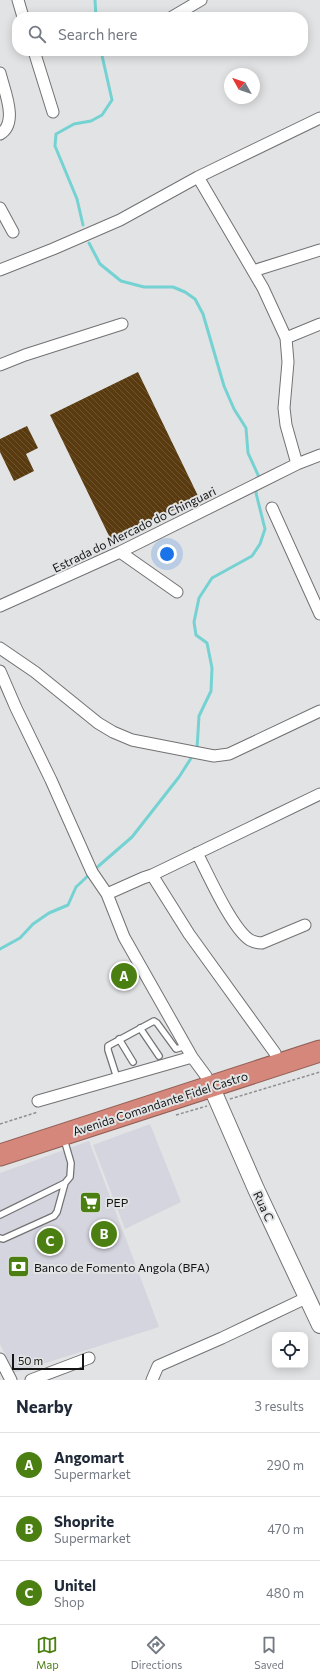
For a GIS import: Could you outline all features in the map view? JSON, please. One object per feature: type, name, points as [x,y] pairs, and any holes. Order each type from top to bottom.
[{"type":"highway","name":"Avenida Comandante Fidel Castro","points":[[0,1154],[63,1134],[208,1081],[276,1053],[320,1039]]},
{"type":"highway","name":"Avenida Comandante Fidel Castro","points":[[0,1141],[208,1081],[320,1051]]},
{"type":"street","points":[[18,0],[22,12]]},
{"type":"street","points":[[181,12],[201,0]]},
{"type":"street","points":[[36,56],[53,112]]},
{"type":"street","points":[[0,73],[9,108],[10,121],[8,126],[0,134]]},
{"type":"street","points":[[0,270],[120,220],[198,177],[320,118]]},
{"type":"street","points":[[198,177],[253,271],[274,310],[286,338],[288,362],[284,408],[286,425],[297,464]]},
{"type":"street","points":[[0,208],[13,232]]},
{"type":"street","points":[[253,271],[320,250]]},
{"type":"street","points":[[0,365],[122,324]]},
{"type":"street","points":[[286,338],[320,324]]},
{"type":"street","name":"Estrada do Mercado do Chinguari","points":[[0,606],[120,552],[297,464],[320,455]]},
{"type":"street","points":[[272,508],[320,614]]},
{"type":"street","points":[[120,552],[176,592]]},
{"type":"street","points":[[0,648],[35,672],[98,723],[113,732],[132,740],[214,756],[229,754],[320,712]]},
{"type":"street","points":[[0,671],[92,872],[107,894],[124,937],[192,1057],[208,1081]]},
{"type":"street","points":[[107,894],[152,875],[320,794]]},
{"type":"street","points":[[197,853],[229,914],[248,939],[262,943],[305,925]]},
{"type":"street","points":[[152,875],[189,934],[276,1053]]},
{"type":"street","points":[[38,1101],[192,1057]]},
{"type":"street","name":"Rua C","points":[[208,1081],[306,1298],[320,1325]]},
{"type":"street","points":[[152,1380],[158,1366],[222,1338],[306,1298]]},
{"type":"street","points":[[31,1380],[89,1358]]},
{"type":"street","points":[[0,1359],[11,1380]]},
{"type":"lane","points":[[118,1078],[108,1046],[154,1021],[166,1035],[174,1048],[176,1049],[186,1046]]},
{"type":"lane","points":[[140,1028],[159,1056]]},
{"type":"lane","points":[[119,1039],[133,1062]]},
{"type":"lane","points":[[0,1238],[54,1216],[57,1212],[65,1183],[72,1174],[71,1163],[63,1134]]},
{"type":"lane","points":[[0,1215],[65,1183]]},
{"type":"shaded area","points":[[150,1124],[181,1202],[125,1229],[93,1145]]},
{"type":"shaded area","points":[[89,1141],[159,1327],[14,1373],[0,1344],[0,1173]]},
{"type":"building","points":[[138,372],[199,498],[111,540],[50,415]]},
{"type":"building","points":[[27,426],[38,448],[26,454],[34,471],[14,481],[0,452],[0,439]]},
{"type":"waterway","points":[[95,0],[96,12]]},
{"type":"waterway","points":[[83,225],[77,199],[55,146],[56,134],[74,124],[91,121],[102,115],[112,100],[102,56]]},
{"type":"waterway","points":[[89,243],[100,264],[121,281],[144,287],[173,287],[185,292],[195,299],[203,314],[224,386],[234,409],[246,428],[248,453],[259,477],[258,481]]},
{"type":"waterway","points":[[94,870],[132,837],[179,777],[197,749],[199,716],[211,691],[212,668],[207,643],[196,635],[194,622],[199,598],[212,578],[252,556],[260,544],[265,529],[256,493],[257,486]]},
{"type":"waterway","points":[[0,949],[20,938],[33,924],[49,913],[68,905],[76,887],[90,874]]},
{"type":"place","name":"Angomart","points":[[124,976]]},
{"type":"place","name":"PEP","points":[[91,1202]]},
{"type":"place","name":"Shoprite","points":[[104,1234]]},
{"type":"place","name":"Unitel","points":[[50,1241]]},
{"type":"place","name":"Banco de Fomento Angola (BFA)","points":[[19,1267]]}]
